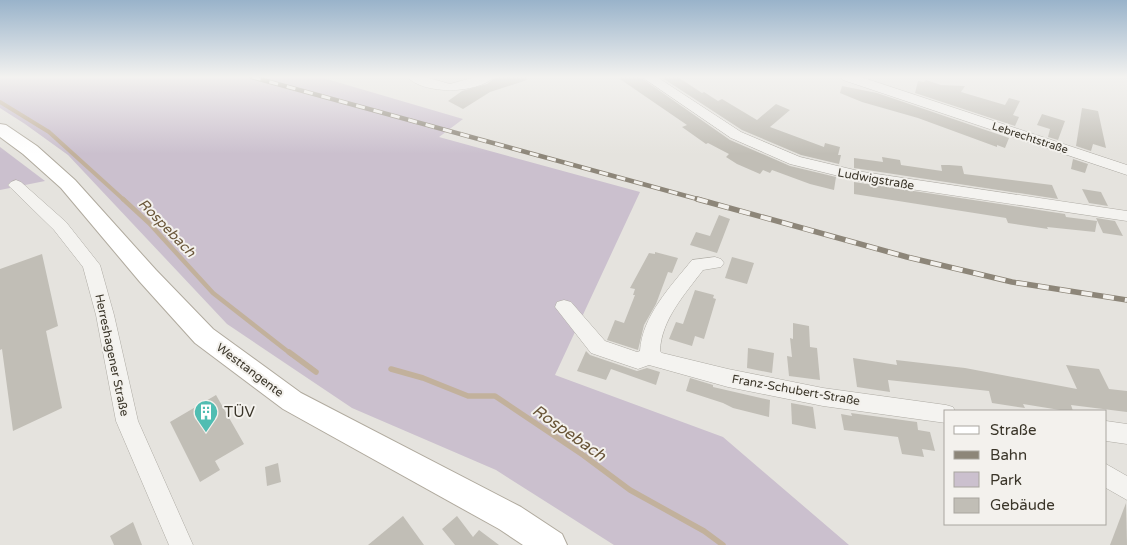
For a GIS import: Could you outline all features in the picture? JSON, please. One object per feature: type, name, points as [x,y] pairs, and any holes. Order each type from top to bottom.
[{"type":"main road","name":"Westtangente","points":[[0,129],[30,150],[68,184],[148,276],[204,336],[292,401],[510,518],[551,545]]},
{"type":"street","name":"Ludwigstraße","points":[[687,102],[736,135],[795,161],[863,177],[1127,216]]},
{"type":"street","name":"Lebrechtstraße","points":[[924,102],[1127,170]]},
{"type":"street","name":"Herreshagener Straße","points":[[16,185],[60,226],[91,264],[127,422],[182,545]]},
{"type":"street","points":[[650,355],[649,347],[661,316],[698,264],[715,263]]},
{"type":"street","name":"Franz-Schubert-Straße","points":[[564,307],[598,348],[638,361],[650,355],[657,360],[728,378],[813,395],[944,414]]},
{"type":"street","points":[[1107,431],[1127,434]]},
{"type":"street","points":[[1107,476],[1127,489]]},
{"type":"green space","points":[[0,102],[407,102],[463,119],[439,137],[640,192],[555,375],[723,437],[849,545],[614,545],[496,470],[352,408],[227,324],[68,155],[0,108]]},
{"type":"green space","points":[[0,147],[45,181],[0,190]]},
{"type":"building","points":[[451,102],[473,102],[463,109]]},
{"type":"building","points":[[654,102],[676,102],[730,140],[790,166],[836,177],[834,190],[810,184],[772,170],[770,173],[763,170],[760,174],[737,164],[726,157],[729,154],[708,143],[706,144],[682,127],[687,125]]},
{"type":"building","points":[[700,102],[728,102],[757,120],[776,104],[790,110],[770,127],[824,147],[825,143],[840,147],[838,155],[841,155],[839,164],[801,155],[742,130]]},
{"type":"building","points":[[864,102],[905,102],[1009,138],[1005,148],[997,145],[997,147],[918,118]]},
{"type":"building","points":[[944,102],[996,102],[1005,105],[1006,102],[1019,102],[1013,115],[1019,117],[1015,126]]},
{"type":"building","points":[[1082,108],[1098,111],[1106,148],[1093,144],[1091,151],[1076,146]]},
{"type":"building","points":[[1042,114],[1065,121],[1058,140],[1048,137],[1050,129],[1037,125]]},
{"type":"building","points":[[882,157],[900,160],[901,165],[942,171],[941,165],[962,166],[964,174],[1052,185],[1058,199],[854,168],[854,158],[883,162]]},
{"type":"building","points":[[1073,159],[1088,164],[1085,173],[1071,169]]},
{"type":"building","points":[[854,182],[1065,214],[1066,217],[1097,221],[1095,232],[1047,227],[1048,229],[1008,223],[1006,218],[854,194]]},
{"type":"building","points":[[1082,189],[1101,192],[1108,206],[1089,203]]},
{"type":"building","points":[[719,215],[730,219],[717,253],[690,245],[696,232],[710,236]]},
{"type":"building","points":[[1096,218],[1115,221],[1123,236],[1103,233]]},
{"type":"building","points":[[655,252],[678,258],[672,273],[668,272],[656,304],[644,325],[638,350],[607,340],[615,320],[624,323],[635,295],[633,295],[635,289],[630,288],[649,253],[655,254]]},
{"type":"building","points":[[42,254],[58,326],[46,331],[62,408],[13,431],[2,349],[0,350],[0,269]]},
{"type":"building","points":[[732,257],[754,263],[747,284],[725,278]]},
{"type":"building","points":[[695,290],[714,295],[713,298],[716,299],[704,339],[695,336],[692,346],[669,339],[676,322],[683,324]]},
{"type":"building","points":[[793,323],[809,326],[810,347],[817,348],[820,380],[789,376],[787,356],[792,357],[790,338],[793,339]]},
{"type":"building","points":[[748,348],[774,353],[772,373],[747,368]]},
{"type":"building","points":[[586,351],[590,355],[637,371],[647,368],[660,372],[656,385],[611,369],[606,380],[577,371]]},
{"type":"building","points":[[853,358],[897,365],[896,360],[965,368],[1077,389],[1066,365],[1099,369],[1109,389],[1127,391],[1127,412],[1071,405],[1073,410],[1060,410],[1023,404],[1025,408],[992,403],[989,391],[888,380],[890,392],[857,387]]},
{"type":"building","points":[[690,378],[713,385],[713,387],[770,400],[769,417],[733,408],[686,391]]},
{"type":"building","name":"TÜV","points":[[216,395],[244,444],[215,461],[220,470],[200,482],[170,422]]},
{"type":"building","points":[[791,403],[813,407],[816,429],[792,424]]},
{"type":"building","points":[[851,413],[917,422],[918,430],[930,432],[935,451],[922,449],[924,457],[902,454],[898,437],[844,430],[841,414],[852,416]]},
{"type":"building","points":[[278,463],[281,482],[267,486],[265,467]]},
{"type":"building","points":[[1126,503],[1127,545],[1110,545]]},
{"type":"building","points":[[403,516],[424,545],[368,545]]},
{"type":"building","points":[[457,516],[473,537],[479,530],[499,545],[455,545],[442,529]]},
{"type":"building","points":[[133,522],[142,545],[114,545],[110,536]]},
{"type":"waterway","name":"Rospebach","points":[[1,102],[49,132],[124,200]]},
{"type":"waterway","name":"Rospebach","points":[[123,199],[149,223],[213,293],[291,354]]},
{"type":"waterway","name":"Rospebach","points":[[289,352],[316,372]]},
{"type":"waterway","name":"Rospebach","points":[[391,369],[423,378],[468,396],[495,396],[583,455],[630,490],[704,531],[723,545]]},
{"type":"railway","points":[[345,102],[701,200]]},
{"type":"railway","points":[[697,199],[907,257],[1012,282],[1127,300]]},
{"type":"place","name":"TÜV","points":[[206,433]]}]
